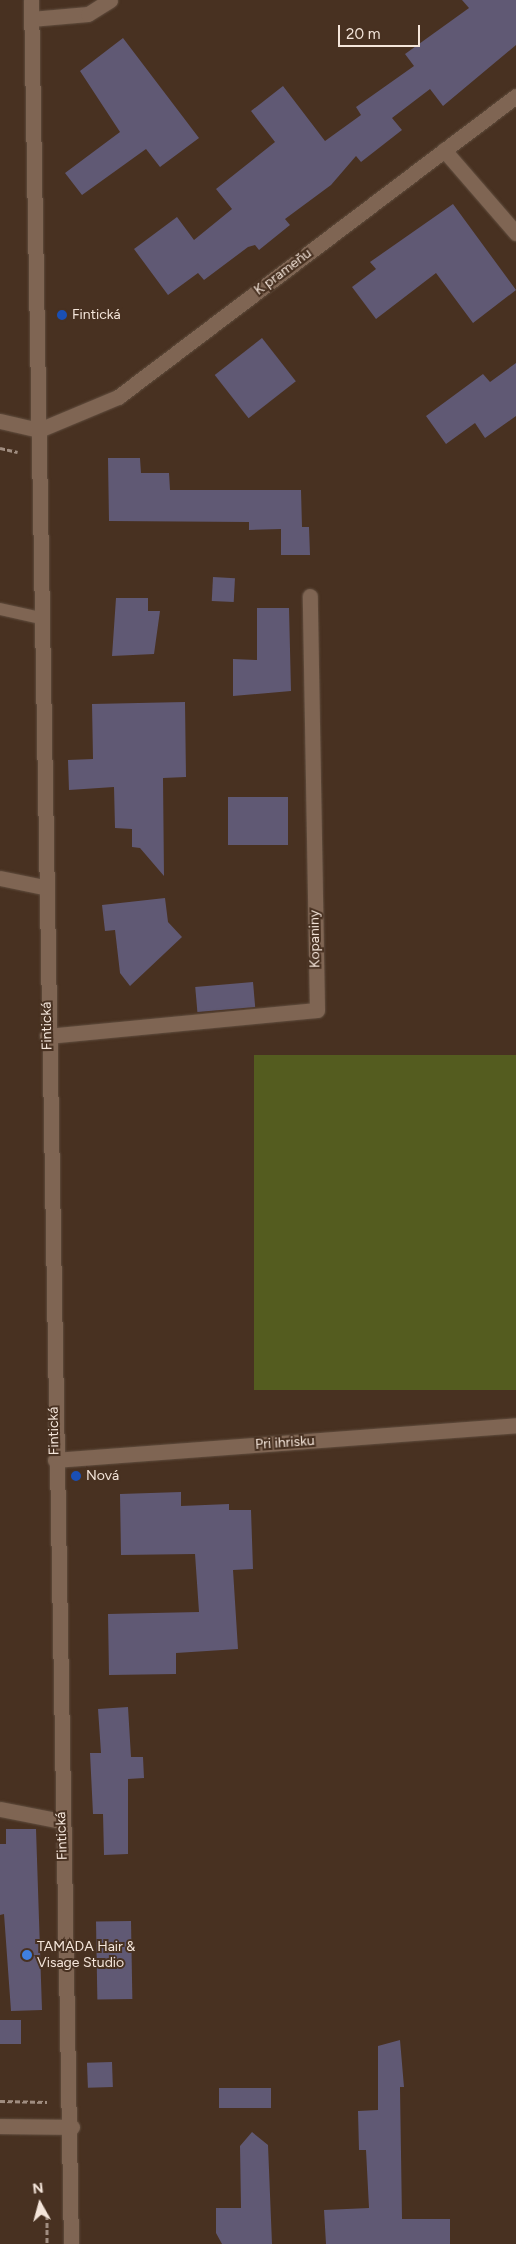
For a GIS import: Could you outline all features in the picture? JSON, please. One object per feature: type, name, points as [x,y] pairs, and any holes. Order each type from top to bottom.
[{"type":"street","name":"Fintická","points":[[31,0],[44,887],[61,1821],[72,2127],[71,2244]]},
{"type":"street","points":[[31,19],[88,14],[110,0]]},
{"type":"street","name":"K prameňu","points":[[38,430],[118,396],[516,96]]},
{"type":"street","points":[[444,150],[516,233]]},
{"type":"street","points":[[0,421],[38,430]]},
{"type":"street","name":"Kopaniny","points":[[47,1036],[316,1010],[310,596]]},
{"type":"street","points":[[0,878],[44,887]]},
{"type":"street","name":"Pri ihrisku","points":[[55,1460],[516,1426]]},
{"type":"street","points":[[0,1809],[61,1821]]},
{"type":"street","points":[[0,2126],[72,2127]]},
{"type":"lane","points":[[0,609],[41,618]]},
{"type":"path","points":[[0,448],[18,452]]},
{"type":"path","points":[[0,2101],[47,2102]]},
{"type":"green space","points":[[254,1055],[516,1055],[516,1390],[254,1390]]},
{"type":"building","points":[[462,0],[516,0],[516,45],[443,106],[430,89],[392,118],[402,130],[361,162],[356,156],[331,185],[285,219],[290,225],[259,250],[255,245],[248,247],[204,280],[198,273],[168,295],[134,249],[177,217],[194,240],[232,209],[216,189],[275,142],[251,111],[283,86],[325,141],[361,115],[356,107],[414,66],[405,54],[469,8]]},
{"type":"building","points":[[123,38],[199,138],[160,167],[146,149],[82,195],[65,173],[120,132],[80,71]]},
{"type":"building","points":[[453,204],[516,290],[473,323],[436,273],[376,319],[352,287],[376,269],[370,262]]},
{"type":"building","points":[[262,338],[296,381],[249,418],[215,375]]},
{"type":"building","points":[[516,363],[516,416],[485,438],[475,423],[446,444],[426,416],[483,374],[490,382]]},
{"type":"building","points":[[108,458],[140,458],[141,473],[169,473],[170,490],[301,490],[302,527],[309,527],[310,555],[281,555],[281,529],[249,530],[249,522],[109,521]]},
{"type":"building","points":[[213,577],[235,578],[234,602],[212,601]]},
{"type":"building","points":[[116,598],[148,598],[148,611],[160,611],[154,654],[112,656]]},
{"type":"building","points":[[257,608],[289,608],[291,691],[233,696],[233,659],[257,660]]},
{"type":"building","points":[[185,702],[186,777],[163,778],[164,876],[140,848],[132,847],[132,829],[115,828],[114,787],[69,790],[68,760],[93,759],[92,704]]},
{"type":"building","points":[[228,797],[288,797],[288,845],[228,845]]},
{"type":"building","points":[[165,898],[168,922],[182,937],[130,986],[120,973],[115,930],[105,931],[102,905]]},
{"type":"building","points":[[253,982],[255,1007],[197,1012],[195,987]]},
{"type":"building","points":[[181,1492],[181,1506],[229,1504],[229,1510],[251,1510],[253,1569],[233,1570],[238,1649],[176,1653],[176,1674],[109,1675],[108,1614],[199,1612],[195,1554],[121,1555],[120,1494]]},
{"type":"building","points":[[128,1707],[131,1757],[143,1757],[144,1778],[128,1779],[128,1854],[104,1855],[103,1814],[93,1814],[90,1753],[101,1753],[98,1709]]},
{"type":"building","points":[[6,1829],[36,1829],[42,2010],[11,2011],[4,1914],[0,1915],[0,1844],[6,1844]]},
{"type":"building","points":[[131,1921],[132,1999],[97,2000],[96,1922]]},
{"type":"building","points":[[0,2020],[21,2020],[21,2044],[0,2044]]},
{"type":"building","points":[[400,2040],[404,2087],[400,2087],[402,2219],[450,2219],[450,2244],[326,2244],[324,2210],[369,2208],[366,2150],[359,2150],[358,2111],[378,2110],[378,2046]]},
{"type":"building","points":[[112,2062],[113,2087],[88,2088],[87,2063]]},
{"type":"building","points":[[219,2088],[271,2088],[271,2108],[219,2108]]},
{"type":"building","points":[[252,2132],[268,2145],[272,2244],[222,2244],[216,2233],[216,2208],[241,2208],[240,2146]]},
{"type":"place","name":"Fintická","points":[[62,315]]},
{"type":"place","name":"Nová","points":[[76,1476]]},
{"type":"place","name":"TAMADA Hair & Visage Studio","points":[[27,1955]]}]
